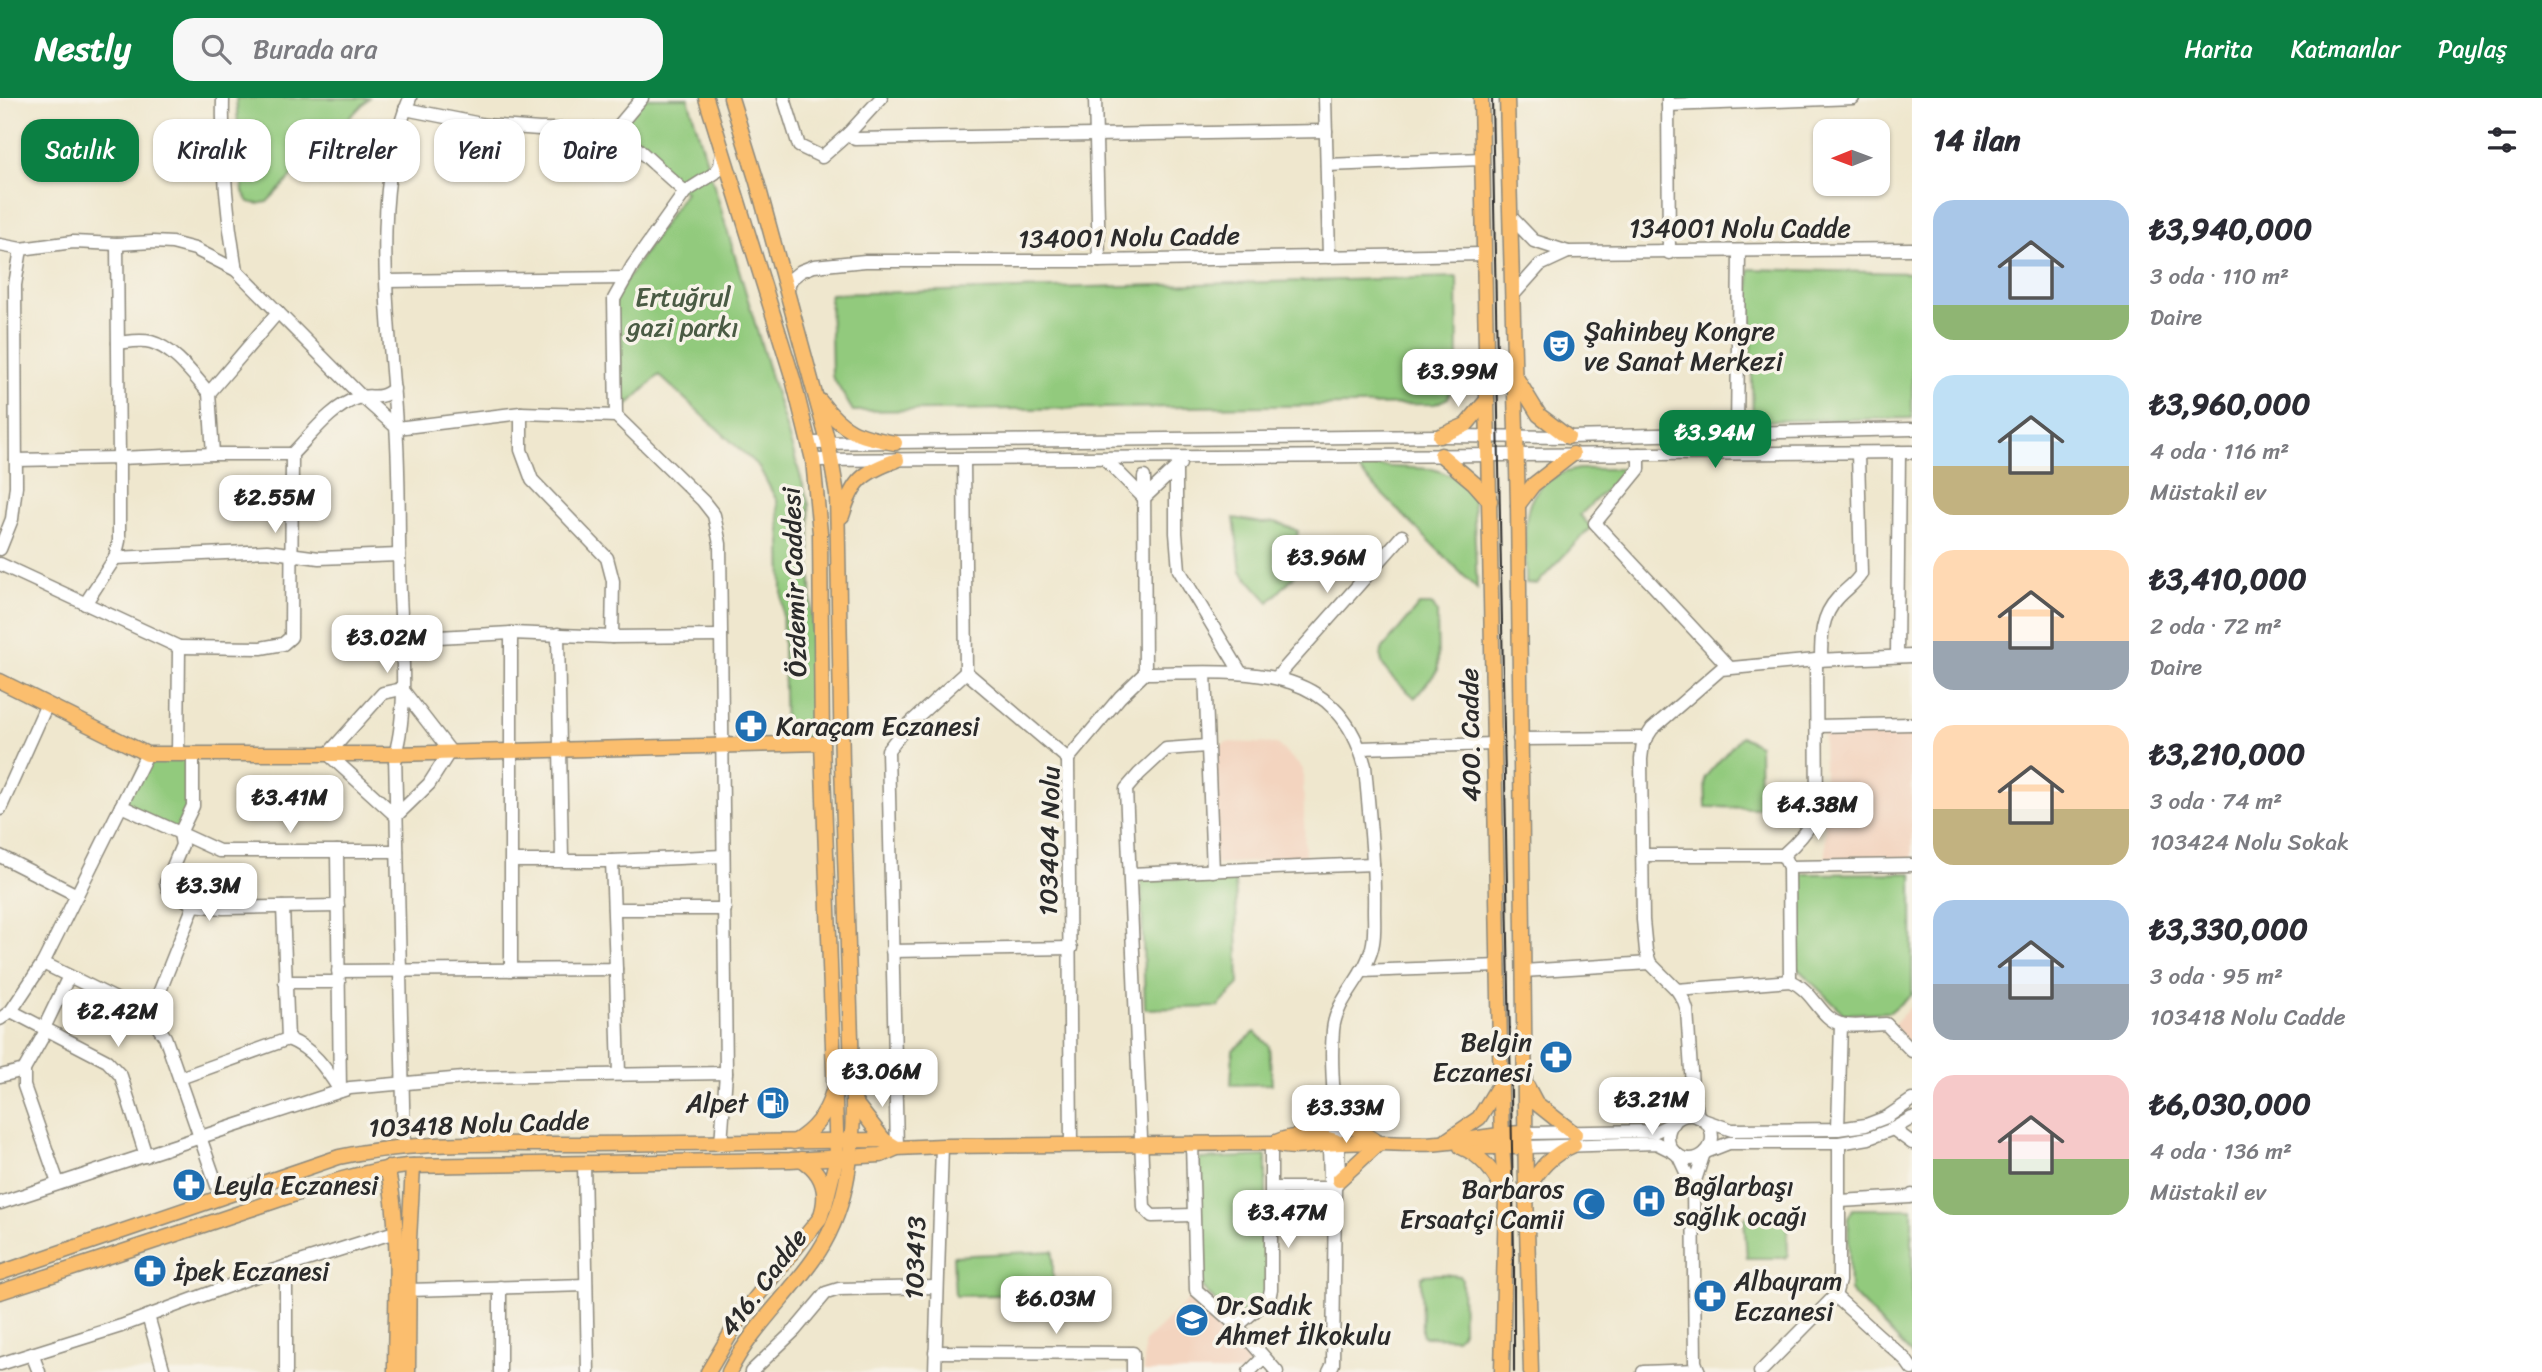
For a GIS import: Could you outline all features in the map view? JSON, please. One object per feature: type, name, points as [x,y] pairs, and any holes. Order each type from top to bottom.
[{"type":"main road","name":"Özdemir Caddesi","points":[[706,98],[811,443],[820,533],[822,743],[836,1141],[844,1157],[825,1205],[812,1229],[741,1316],[708,1372]]},
{"type":"main road","name":"Özdemir Caddesi","points":[[731,98],[816,396],[831,459],[838,528],[842,777],[853,1140]]},
{"type":"main road","name":"400. Cadde","points":[[1481,98],[1502,1140],[1506,1197],[1502,1372]]},
{"type":"main road","name":"400. Cadde","points":[[1507,98],[1517,437],[1524,1082],[1531,1372]]},
{"type":"main road","points":[[1515,374],[1539,415],[1568,437]]},
{"type":"main road","points":[[816,396],[839,424],[859,436],[895,443]]},
{"type":"main road","points":[[1440,436],[1466,425],[1488,400]]},
{"type":"main road","points":[[1518,505],[1533,485],[1573,454]]},
{"type":"main road","points":[[1441,455],[1474,483],[1490,501]]},
{"type":"main road","points":[[838,528],[847,497],[858,479],[870,470],[897,460]]},
{"type":"main road","points":[[0,681],[147,754],[395,754],[822,743]]},
{"type":"main road","points":[[793,1142],[813,1127],[825,1113],[835,1075]]},
{"type":"main road","points":[[1441,1143],[1479,1118],[1502,1081]]},
{"type":"main road","points":[[1524,1082],[1536,1103],[1574,1139],[1547,1161],[1526,1191]]},
{"type":"main road","points":[[853,1100],[890,1144],[942,1146],[1271,1143],[1285,1147],[1332,1142],[1441,1143],[1526,1140]]},
{"type":"main road","points":[[1301,1137],[1331,1110],[1379,1143]]},
{"type":"main road","points":[[1271,1143],[1316,1136],[1332,1142]]},
{"type":"main road","name":"103418 Nolu Cadde","points":[[0,1272],[340,1157],[372,1150],[444,1145],[721,1144],[853,1140],[890,1144]]},
{"type":"main road","name":"416. Cadde","points":[[729,1372],[738,1353],[814,1260],[827,1239],[841,1206],[847,1181],[844,1157],[853,1140]]},
{"type":"main road","points":[[1462,1147],[1502,1140]]},
{"type":"main road","points":[[1337,1184],[1379,1143]]},
{"type":"main road","points":[[1441,1143],[1475,1152],[1487,1165],[1506,1197]]},
{"type":"main road","points":[[0,1292],[328,1182],[387,1168],[844,1157],[881,1155],[890,1144]]},
{"type":"main road","points":[[847,1181],[873,1155]]},
{"type":"main road","points":[[801,1159],[813,1168],[821,1180],[825,1205]]},
{"type":"main road","points":[[408,1372],[413,1166]]},
{"type":"main road","points":[[387,1168],[394,1193],[396,1372]]},
{"type":"street","points":[[223,98],[223,153],[236,270]]},
{"type":"street","points":[[624,119],[642,98]]},
{"type":"street","points":[[784,98],[799,146],[822,157],[849,133],[881,98]]},
{"type":"street","points":[[1095,98],[1099,261]]},
{"type":"street","points":[[1325,98],[1329,257]]},
{"type":"street","points":[[1669,253],[1668,102],[1853,98]]},
{"type":"street","points":[[404,1147],[395,754],[401,735],[402,639],[397,428],[387,281],[386,219],[390,177],[407,104],[486,125],[539,127]]},
{"type":"street","points":[[849,133],[855,139],[1326,131]]},
{"type":"street","points":[[616,416],[614,299],[685,192],[711,177],[720,166],[722,151]]},
{"type":"street","points":[[641,152],[685,192]]},
{"type":"street","points":[[1327,165],[1482,159]]},
{"type":"street","points":[[711,177],[723,180],[734,188]]},
{"type":"street","name":"134001 Nolu Cadde","points":[[1511,217],[1534,241],[1568,251],[1669,253],[1912,249]]},
{"type":"street","points":[[0,246],[21,248],[73,242],[172,243],[195,249],[236,270],[361,396],[397,428],[521,413],[616,416],[703,501],[714,515],[720,544],[726,1073],[721,1144]]},
{"type":"street","points":[[85,604],[115,558],[119,541],[117,244]]},
{"type":"street","points":[[0,549],[12,519],[16,460],[15,285],[21,248]]},
{"type":"street","name":"134001 Nolu Cadde","points":[[1514,294],[1539,265],[1568,251]]},
{"type":"street","points":[[1737,432],[1739,252]]},
{"type":"street","name":"134001 Nolu Cadde","points":[[787,292],[791,279],[801,271],[814,266],[864,261],[1099,261],[1484,254]]},
{"type":"street","points":[[387,281],[626,278]]},
{"type":"street","points":[[209,393],[278,312]]},
{"type":"street","points":[[118,343],[151,342],[163,347],[177,358],[209,393],[213,454]]},
{"type":"street","points":[[16,460],[292,454],[342,406],[361,396],[377,398],[394,389]]},
{"type":"street","points":[[521,413],[521,450],[532,480],[607,558],[613,581],[612,637]]},
{"type":"street","points":[[811,443],[1568,437],[1912,429]]},
{"type":"street","points":[[813,460],[1905,452],[1897,656]]},
{"type":"street","points":[[1790,981],[1786,861],[1817,814],[1818,660],[1827,610],[1861,574],[1858,453]]},
{"type":"street","points":[[0,564],[179,647],[261,648],[283,644],[291,637],[293,621],[292,454]]},
{"type":"street","points":[[1639,454],[1639,469],[1595,523],[1729,667]]},
{"type":"street","points":[[1144,498],[1188,457]]},
{"type":"street","points":[[890,1144],[892,951],[888,750],[906,727],[966,672],[964,459]]},
{"type":"street","points":[[1105,459],[1144,498]]},
{"type":"street","points":[[1177,468],[1175,533],[1180,570],[1241,673]]},
{"type":"street","points":[[1144,477],[1145,673],[1241,673],[1277,677],[1304,686],[1328,702],[1347,723],[1360,748],[1365,766],[1373,864],[1373,944],[1361,971],[1341,1003],[1333,1027],[1331,1110],[1338,1118],[1332,1142],[1337,1184],[1333,1364],[1329,1372]]},
{"type":"street","points":[[1277,677],[1402,536]]},
{"type":"street","points":[[115,558],[267,551],[319,558],[399,555]]},
{"type":"street","points":[[402,639],[511,633],[612,637],[721,636]]},
{"type":"street","points":[[511,633],[511,970]]},
{"type":"street","points":[[558,634],[562,860]]},
{"type":"street","points":[[179,647],[185,754],[193,806],[180,833],[182,845],[166,883],[168,890],[194,905],[223,908],[338,906]]},
{"type":"street","points":[[1643,1372],[1698,1371],[1695,1362],[1693,1187],[1704,1154],[1712,1143],[1712,1132],[1701,1118],[1692,1086],[1685,1001],[1650,963],[1643,920],[1643,743],[1653,729],[1721,669],[1818,660],[1912,656]]},
{"type":"street","points":[[966,672],[1068,759]]},
{"type":"street","name":"103404 Nolu","points":[[1071,1145],[1068,759],[1145,673]]},
{"type":"street","points":[[1205,673],[1213,870]]},
{"type":"street","points":[[396,816],[429,784],[450,751],[401,690]]},
{"type":"street","points":[[396,816],[328,754],[383,693],[401,690]]},
{"type":"street","points":[[0,809],[47,704]]},
{"type":"street","points":[[1816,726],[1912,724]]},
{"type":"street","points":[[1519,739],[1647,738]]},
{"type":"street","points":[[1360,748],[1494,744]]},
{"type":"street","points":[[1193,1215],[1152,1216],[1144,1208],[1126,789],[1166,749],[1206,746]]},
{"type":"street","points":[[146,1156],[121,1076],[115,1068],[107,1061],[46,1029],[5,1015],[43,963],[147,754]]},
{"type":"street","points":[[121,806],[219,851],[397,851]]},
{"type":"street","points":[[337,851],[340,1091]]},
{"type":"street","points":[[1643,855],[1912,865]]},
{"type":"street","points":[[0,856],[77,895]]},
{"type":"street","points":[[512,862],[723,856]]},
{"type":"street","points":[[612,861],[620,1074]]},
{"type":"street","points":[[1130,874],[1373,864]]},
{"type":"street","points":[[150,1016],[194,905]]},
{"type":"street","points":[[283,907],[288,1039]]},
{"type":"street","points":[[614,909],[724,909]]},
{"type":"street","points":[[892,951],[1071,948]]},
{"type":"street","points":[[43,963],[150,1016],[164,1037],[221,1197]]},
{"type":"street","points":[[1523,971],[1650,963]]},
{"type":"street","points":[[1361,971],[1499,966]]},
{"type":"street","points":[[285,982],[400,970],[615,969]]},
{"type":"street","points":[[58,1183],[24,1086],[24,1070],[46,1029],[69,976]]},
{"type":"street","points":[[1676,990],[1790,981],[1801,985],[1828,1017],[1841,1024],[1886,1024],[1912,1052]]},
{"type":"street","points":[[1760,1372],[1835,1296],[1839,1281],[1841,1024]]},
{"type":"street","points":[[180,1078],[288,1039],[303,1045],[317,1058],[340,1091]]},
{"type":"street","points":[[0,1076],[24,1070]]},
{"type":"street","points":[[0,1203],[340,1091],[475,1077],[726,1073]]},
{"type":"street","points":[[1692,1086],[1668,1137],[1693,1187]]},
{"type":"street","points":[[1526,1140],[1574,1139],[1656,1143],[1676,1154],[1693,1159],[1729,1143],[1839,1136],[1887,1117],[1912,1100]]},
{"type":"street","points":[[1574,1139],[1656,1131],[1688,1116],[1732,1130],[1869,1138],[1894,1129],[1912,1118]]},
{"type":"street","points":[[1894,1129],[1912,1143]]},
{"type":"street","points":[[1192,1143],[1196,1290],[1237,1326],[1277,1372]]},
{"type":"street","points":[[1237,1326],[1269,1299],[1271,1143]]},
{"type":"street","name":"103413","points":[[935,1372],[942,1146]]},
{"type":"street","points":[[584,1163],[588,1372]]},
{"type":"street","points":[[1272,1188],[1337,1184]]},
{"type":"street","points":[[1840,1200],[1912,1195]]},
{"type":"street","points":[[0,1364],[148,1316],[286,1266],[395,1232]]},
{"type":"street","points":[[286,1266],[286,1372]]},
{"type":"street","points":[[408,1290],[586,1284]]},
{"type":"street","points":[[500,1287],[500,1372]]},
{"type":"street","points":[[751,1372],[795,1330],[826,1293],[839,1290],[936,1287]]},
{"type":"street","points":[[1835,1296],[1905,1359],[1912,1369]]},
{"type":"street","points":[[148,1316],[164,1372]]},
{"type":"street","points":[[935,1352],[1133,1353],[1133,1372]]},
{"type":"street","points":[[32,1354],[39,1372]]},
{"type":"street","points":[[1249,1372],[1263,1357]]},
{"type":"shaded area","points":[[1912,730],[1912,859],[1826,859],[1823,733]]},
{"type":"shaded area","points":[[1226,742],[1277,744],[1303,769],[1305,859],[1215,864],[1208,755]]},
{"type":"shaded area","points":[[1912,1005],[1912,1046],[1893,1025]]},
{"type":"shaded area","name":"Dr.Sadık Ahmet İlkokulu","points":[[1192,1297],[1250,1352],[1253,1360],[1241,1372],[1144,1372],[1144,1342]]},
{"type":"green space","points":[[236,98],[369,98],[348,119],[285,119],[287,182],[267,202],[257,204],[249,202],[243,192],[242,182],[271,182],[271,119],[238,119]]},
{"type":"green space","name":"Ertuğrul gazi parkı","points":[[642,98],[688,98],[809,505],[815,743],[785,744],[781,541],[777,501],[759,467],[659,375],[616,416],[614,299],[685,192],[641,152],[641,119],[624,119]]},
{"type":"green space","points":[[1749,269],[1912,273],[1912,418],[1753,421]]},
{"type":"green space","points":[[1457,277],[1458,363],[1448,398],[1435,404],[853,411],[832,376],[830,294]]},
{"type":"green space","points":[[1353,465],[1433,469],[1455,477],[1473,494],[1477,589]]},
{"type":"green space","points":[[1579,469],[1624,469],[1580,515],[1591,527],[1537,584],[1526,583],[1525,527],[1533,496],[1543,484],[1558,475]]},
{"type":"green space","points":[[1234,518],[1262,523],[1276,522],[1298,531],[1294,551],[1303,567],[1269,602],[1241,571]]},
{"type":"green space","points":[[1419,605],[1433,605],[1437,612],[1438,670],[1415,698],[1390,676],[1381,655],[1383,648]]},
{"type":"green space","points":[[1741,736],[1759,745],[1760,808],[1706,807],[1705,777]]},
{"type":"green space","points":[[147,754],[193,754],[193,806],[180,833],[121,806]]},
{"type":"green space","points":[[1912,873],[1912,994],[1890,1012],[1844,1014],[1794,965],[1797,874]]},
{"type":"green space","points":[[1235,876],[1239,984],[1218,1007],[1145,1009],[1141,880]]},
{"type":"green space","points":[[1255,1032],[1269,1046],[1272,1084],[1231,1085],[1233,1050]]},
{"type":"green space","points":[[1266,1156],[1266,1294],[1235,1319],[1201,1286],[1199,1159]]},
{"type":"green space","points":[[1853,1209],[1912,1209],[1912,1355],[1850,1291],[1848,1218]]},
{"type":"green space","points":[[1784,1214],[1787,1219],[1788,1255],[1785,1258],[1747,1258],[1744,1218],[1748,1215]]},
{"type":"green space","points":[[1053,1251],[1053,1294],[955,1296],[953,1256]]},
{"type":"green space","points":[[1443,1274],[1460,1276],[1462,1279],[1463,1331],[1456,1338],[1424,1337],[1421,1277]]},
{"type":"tram line","points":[[1492,98],[1514,1372]]},
{"type":"place","name":"Şahinbey Kongre ve Sanat Merkezi","points":[[1559,346]]},
{"type":"place","name":"Karaçam Eczanesi","points":[[751,726]]},
{"type":"place","name":"Belgin Eczanesi","points":[[1556,1057]]},
{"type":"place","name":"Alpet","points":[[773,1103]]},
{"type":"place","name":"Leyla Eczanesi","points":[[189,1185]]},
{"type":"place","name":"Bağlarbaşı sağlık ocağı","points":[[1649,1201]]},
{"type":"place","name":"Barbaros Ersaatçi Camii","points":[[1589,1204]]},
{"type":"place","name":"İpek Eczanesi","points":[[150,1271]]},
{"type":"place","name":"Albayram Eczanesi","points":[[1710,1296]]},
{"type":"place","name":"Dr.Sadık Ahmet İlkokulu","points":[[1192,1320]]}]
